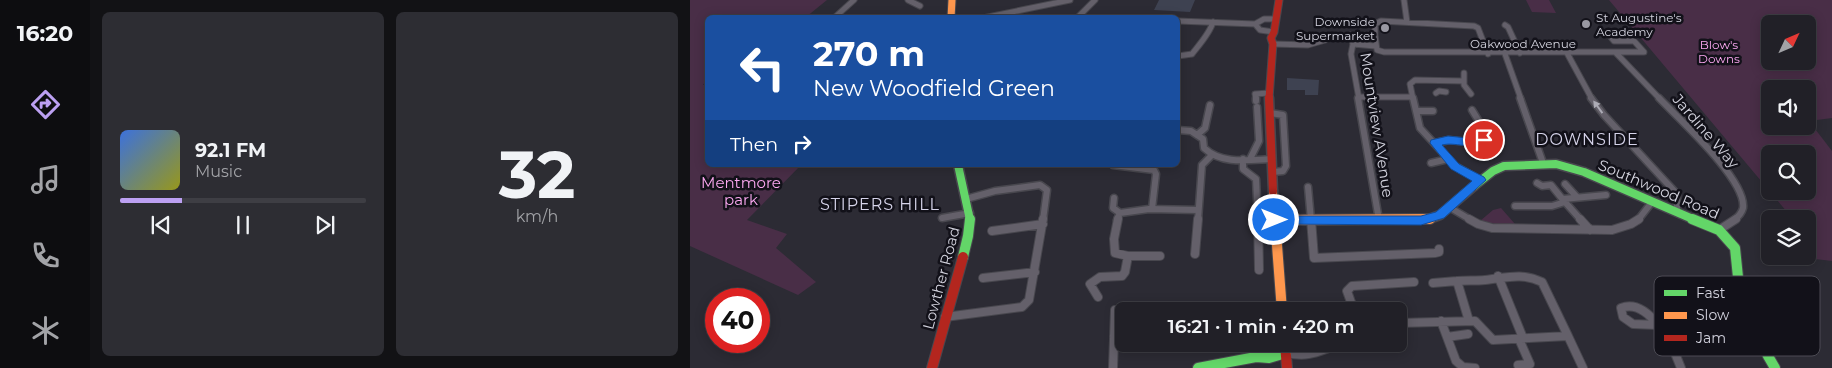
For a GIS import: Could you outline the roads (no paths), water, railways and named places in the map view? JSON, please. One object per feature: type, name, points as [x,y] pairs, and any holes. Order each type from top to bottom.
[{"type":"street","points":[[837,15],[854,0]]},
{"type":"street","points":[[908,0],[920,6]]},
{"type":"street","points":[[951,15],[952,0]]},
{"type":"street","points":[[997,15],[1066,0]]},
{"type":"street","points":[[1080,15],[1095,0]]},
{"type":"street","points":[[1274,32],[1279,0]]},
{"type":"street","points":[[1404,0],[1407,22]]},
{"type":"street","points":[[1180,21],[1255,24],[1264,19],[1276,19]]},
{"type":"street","points":[[1180,56],[1189,56],[1197,51],[1200,41],[1210,34],[1212,22]]},
{"type":"street","points":[[1375,46],[1375,24],[1377,22],[1474,26],[1478,28],[1488,54]]},
{"type":"street","points":[[1255,24],[1260,30],[1274,32],[1278,37],[1273,44],[1269,92],[1274,220],[1281,302]]},
{"type":"street","points":[[1504,25],[1508,28],[1520,54]]},
{"type":"street","name":"Mountview AVenue","points":[[1350,35],[1353,44],[1351,54],[1379,220]]},
{"type":"street","points":[[1273,44],[1308,45],[1339,36],[1375,35]]},
{"type":"street","name":"Oakwood Avenue","points":[[1353,44],[1375,46],[1377,50],[1384,52],[1488,54],[1644,52],[1634,41],[1614,41],[1610,36]]},
{"type":"street","points":[[1567,53],[1590,96],[1604,115],[1677,194],[1677,212]]},
{"type":"street","name":"Jardine Way","points":[[1616,53],[1726,168],[1741,196],[1743,208],[1738,217],[1719,230]]},
{"type":"street","points":[[1505,54],[1543,163]]},
{"type":"street","points":[[1464,73],[1463,81],[1466,91],[1471,94]]},
{"type":"street","points":[[1463,81],[1415,80],[1410,84],[1420,128],[1448,160],[1480,180]]},
{"type":"street","points":[[1437,81],[1440,92]]},
{"type":"street","points":[[1259,270],[1257,184],[1256,179],[1243,169],[1246,159],[1259,141],[1257,104],[1254,95],[1269,92]]},
{"type":"street","points":[[1359,97],[1413,97]]},
{"type":"street","points":[[1197,135],[1205,128],[1210,104]]},
{"type":"street","points":[[1416,111],[1433,110]]},
{"type":"street","points":[[1435,143],[1459,140],[1480,145],[1485,135],[1479,120],[1472,110]]},
{"type":"street","points":[[1270,113],[1283,115],[1286,166],[1283,171],[1273,172]]},
{"type":"street","points":[[1479,120],[1487,119]]},
{"type":"street","points":[[1180,131],[1197,135],[1203,139],[1204,148],[1212,156],[1272,159]]},
{"type":"street","points":[[1195,254],[1202,165],[1212,156]]},
{"type":"street","points":[[1431,163],[1448,160]]},
{"type":"street","name":"Southwood Road","points":[[1274,220],[1429,219],[1440,215],[1480,180],[1504,166],[1556,164],[1584,172],[1719,230],[1735,248],[1737,254],[1737,276]]},
{"type":"street","name":"Lowther Road","points":[[932,368],[970,231],[970,213],[958,178],[958,167]]},
{"type":"street","points":[[1118,167],[1154,170],[1156,174],[1152,209]]},
{"type":"street","points":[[1537,183],[1542,186],[1551,186],[1590,230]]},
{"type":"street","points":[[1565,184],[1576,196]]},
{"type":"street","points":[[945,317],[1022,307],[1029,300],[1043,224],[1047,190],[1040,185],[995,191],[966,199]]},
{"type":"street","points":[[1308,187],[1314,258],[1435,254],[1439,250]]},
{"type":"street","points":[[1515,206],[1552,206],[1576,196],[1591,199],[1606,195]]},
{"type":"street","points":[[1114,198],[1113,208],[1120,213]]},
{"type":"street","points":[[1449,207],[1478,224],[1492,228],[1612,230],[1628,226],[1641,219],[1652,202]]},
{"type":"street","points":[[1120,213],[1128,210],[1152,209],[1198,210]]},
{"type":"street","points":[[942,218],[970,213]]},
{"type":"street","points":[[1120,213],[1113,248],[1115,253],[1120,256],[1160,256]]},
{"type":"street","points":[[992,231],[1043,224]]},
{"type":"street","points":[[1098,297],[1090,284],[1099,277],[1122,276],[1126,272],[1128,256]]},
{"type":"street","points":[[983,278],[1035,272]]},
{"type":"street","points":[[1433,283],[1492,279],[1498,276],[1518,274],[1536,278],[1542,282],[1583,368]]},
{"type":"street","points":[[1498,276],[1530,364],[1518,365]]},
{"type":"street","points":[[1457,281],[1469,321]]},
{"type":"street","points":[[1351,302],[1347,290],[1352,286],[1414,282]]},
{"type":"street","points":[[1113,368],[1115,310]]},
{"type":"street","points":[[1441,321],[1459,364],[1463,367],[1475,368]]},
{"type":"street","points":[[1407,323],[1475,321],[1480,324],[1487,336],[1493,340],[1568,336]]},
{"type":"street","points":[[1447,337],[1468,334]]},
{"type":"street","points":[[1198,368],[1256,357],[1268,358],[1279,352]]},
{"type":"street","points":[[1286,352],[1287,368]]},
{"type":"street","points":[[1294,352],[1302,356],[1313,355],[1317,352]]},
{"type":"street","points":[[1677,356],[1681,368]]},
{"type":"street","name":"Southwood Road","points":[[1769,356],[1775,368]]},
{"type":"place","name":"St Augustine's Academy","points":[[1586,24]]},
{"type":"place","name":"Downside Supermarket","points":[[1385,28]]},
{"type":"district","name":"DOWNSIDE","points":[[1587,139]]},
{"type":"district","name":"STIPERS HILL","points":[[880,204]]},
{"type":"park label","name":"Blow's Downs","points":[[1719,51]]},
{"type":"park label","name":"Mentmore park","points":[[741,190]]}]
